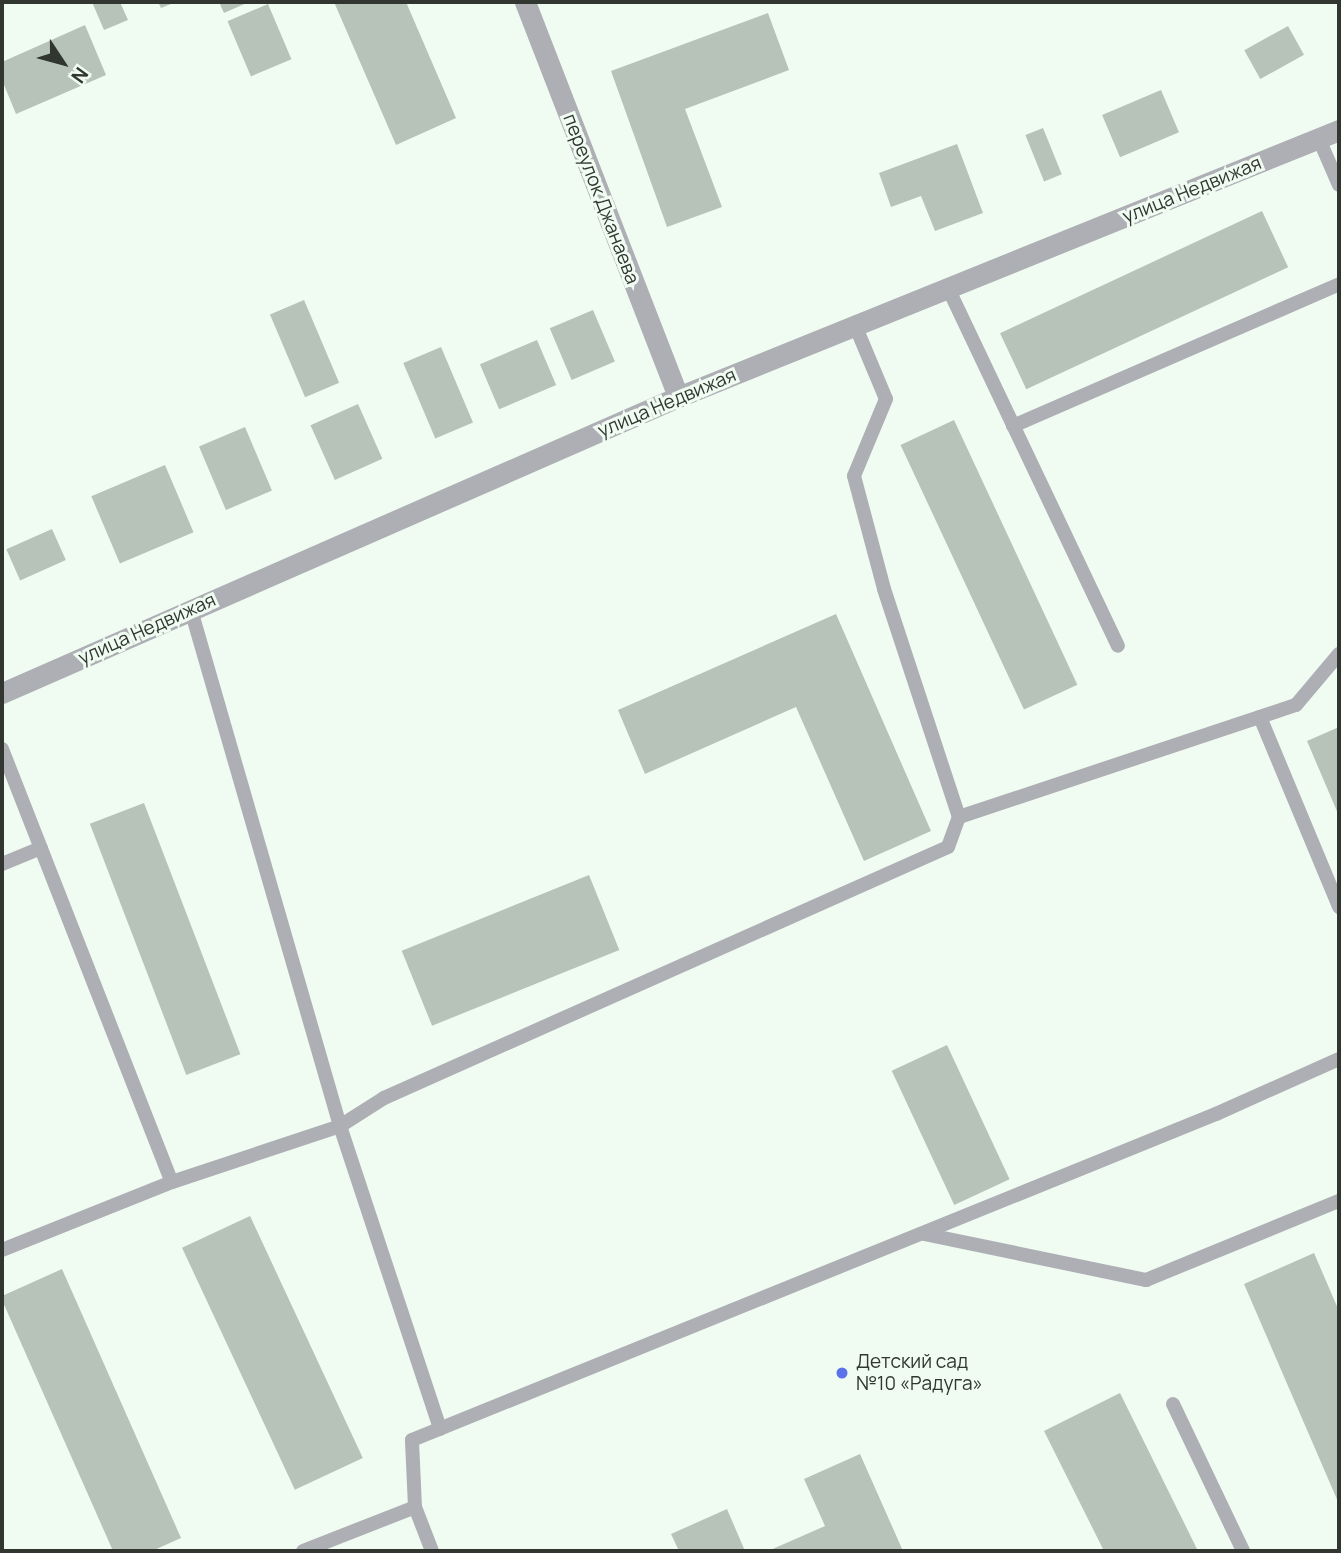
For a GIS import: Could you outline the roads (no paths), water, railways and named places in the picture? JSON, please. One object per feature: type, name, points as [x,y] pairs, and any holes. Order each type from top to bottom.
[{"type":"street","name":"переулок Джанаева","points":[[525,2],[678,397]]},
{"type":"street","name":"улица Недвижая","points":[[2,692],[678,397],[1329,134]]},
{"type":"lane","points":[[1329,134],[1339,186]]},
{"type":"lane","points":[[1013,426],[1339,284]]},
{"type":"lane","points":[[948,288],[1118,646]]},
{"type":"lane","points":[[2,1250],[172,1182],[340,1126],[384,1098],[948,847],[959,817],[884,589],[854,476],[886,399],[855,325]]},
{"type":"lane","points":[[191,610],[340,1126],[440,1429]]},
{"type":"lane","points":[[959,817],[1296,705],[1339,654]]},
{"type":"lane","points":[[1259,717],[1339,907]]},
{"type":"lane","points":[[2,749],[172,1182]]},
{"type":"lane","points":[[2,864],[41,848]]},
{"type":"lane","points":[[432,1551],[415,1507],[412,1440],[922,1233],[1339,1059]]},
{"type":"lane","points":[[922,1233],[1146,1280],[1339,1201]]},
{"type":"lane","points":[[1173,1404],[1243,1551]]},
{"type":"lane","points":[[303,1551],[415,1507]]},
{"type":"place","name":"Детский сад №10 «Радуга»","points":[[842,1373]]}]
